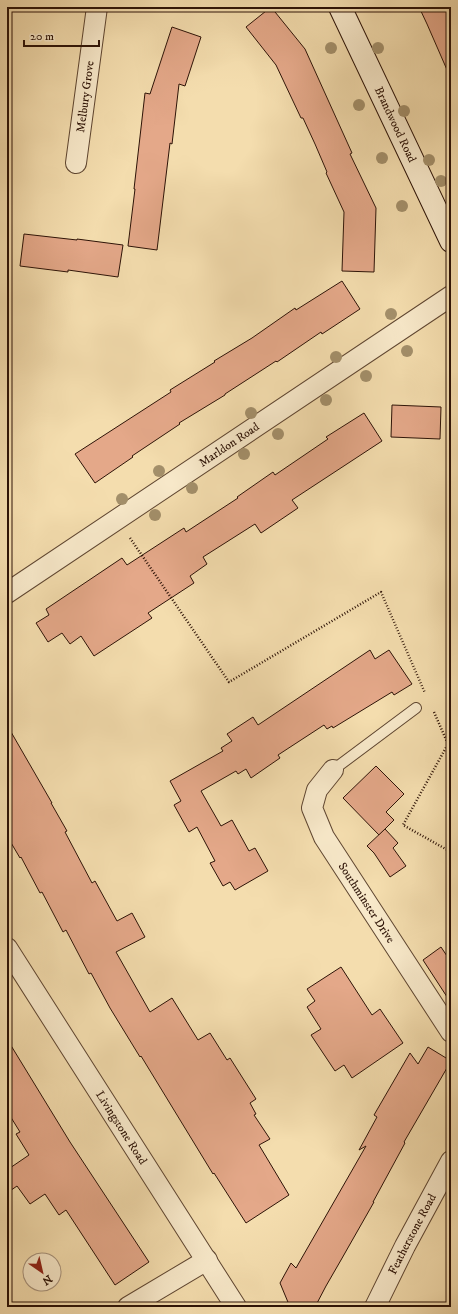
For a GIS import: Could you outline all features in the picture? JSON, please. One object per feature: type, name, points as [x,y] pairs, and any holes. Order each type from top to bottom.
[{"type":"street","name":"Melbury Grove","points":[[76,163],[97,7]]},
{"type":"street","name":"Brandwood Road","points":[[340,7],[451,242]]},
{"type":"street","name":"Marldon Road","points":[[7,593],[451,296]]},
{"type":"street","name":"Southminster Drive","points":[[333,770],[317,790],[312,808],[324,837],[451,1032]]},
{"type":"street","name":"Livingstone Road","points":[[7,948],[236,1307]]},
{"type":"street","name":"Featherstone Road","points":[[375,1307],[405,1246],[451,1161]]},
{"type":"street","points":[[128,1307],[207,1260]]},
{"type":"lane","points":[[333,770],[416,708]]},
{"type":"path","points":[[117,519],[229,682],[381,592],[425,693]]},
{"type":"path","points":[[432,708],[448,744],[403,825],[451,852]]},
{"type":"building","points":[[271,7],[305,49],[352,153],[350,154],[376,208],[374,272],[342,271],[344,212],[303,118],[301,118],[276,65],[246,27]]},
{"type":"building","points":[[419,7],[451,7],[451,79],[427,24]]},
{"type":"building","points":[[172,27],[201,37],[185,86],[179,84],[157,250],[128,246],[145,93],[150,94]]},
{"type":"building","points":[[24,234],[123,245],[118,277],[68,270],[68,272],[20,266]]},
{"type":"building","points":[[342,281],[360,309],[322,334],[321,332],[277,362],[276,361],[179,423],[180,424],[95,483],[75,454],[171,392],[170,390],[252,338],[295,308],[296,310]]},
{"type":"building","points":[[392,405],[441,407],[440,439],[391,437]]},
{"type":"building","points":[[364,413],[382,441],[292,500],[298,508],[261,533],[255,524],[203,557],[207,564],[190,576],[194,583],[148,613],[152,618],[94,656],[81,636],[70,644],[62,633],[48,642],[36,623],[49,615],[46,609],[122,558],[127,565],[184,528],[186,532],[238,498],[237,497],[273,472],[275,475],[328,439],[326,437]]},
{"type":"building","points":[[370,650],[375,659],[389,650],[412,684],[394,695],[392,692],[333,728],[332,726],[327,729],[324,725],[278,755],[280,758],[251,778],[246,769],[238,774],[236,771],[201,791],[221,826],[232,820],[249,851],[255,848],[268,871],[235,890],[230,882],[223,886],[210,863],[215,861],[197,827],[189,832],[174,805],[181,801],[170,781],[223,751],[221,748],[232,741],[227,734],[253,717],[258,725]]},
{"type":"building","points":[[7,725],[52,803],[67,831],[65,832],[92,883],[95,881],[117,921],[132,913],[145,937],[116,952],[150,1012],[172,998],[198,1040],[210,1033],[227,1060],[230,1058],[256,1099],[250,1103],[256,1114],[254,1115],[270,1139],[259,1145],[289,1195],[246,1223],[214,1173],[213,1174],[141,1056],[140,1057],[110,1008],[91,973],[89,974],[66,930],[63,932],[42,892],[40,893],[21,857],[20,858],[7,836]]},
{"type":"building","points":[[376,766],[404,794],[386,812],[394,820],[379,835],[343,798]]},
{"type":"building","points":[[385,829],[398,843],[393,848],[406,866],[390,877],[374,853],[367,846]]},
{"type":"building","points":[[441,947],[451,962],[451,1003],[423,960]]},
{"type":"building","points":[[341,967],[372,1015],[380,1009],[403,1043],[352,1078],[344,1065],[335,1071],[311,1035],[321,1029],[307,1007],[315,1001],[307,989]]},
{"type":"building","points":[[7,1039],[70,1142],[149,1262],[115,1285],[66,1210],[59,1215],[45,1194],[30,1204],[17,1186],[7,1193],[7,1170],[29,1155],[16,1134],[20,1132],[7,1111]]},
{"type":"building","points":[[428,1047],[451,1061],[404,1142],[405,1143],[374,1202],[315,1307],[290,1307],[280,1283],[291,1263],[296,1268],[366,1146],[359,1150],[377,1117],[374,1115],[410,1053],[418,1064]]}]
